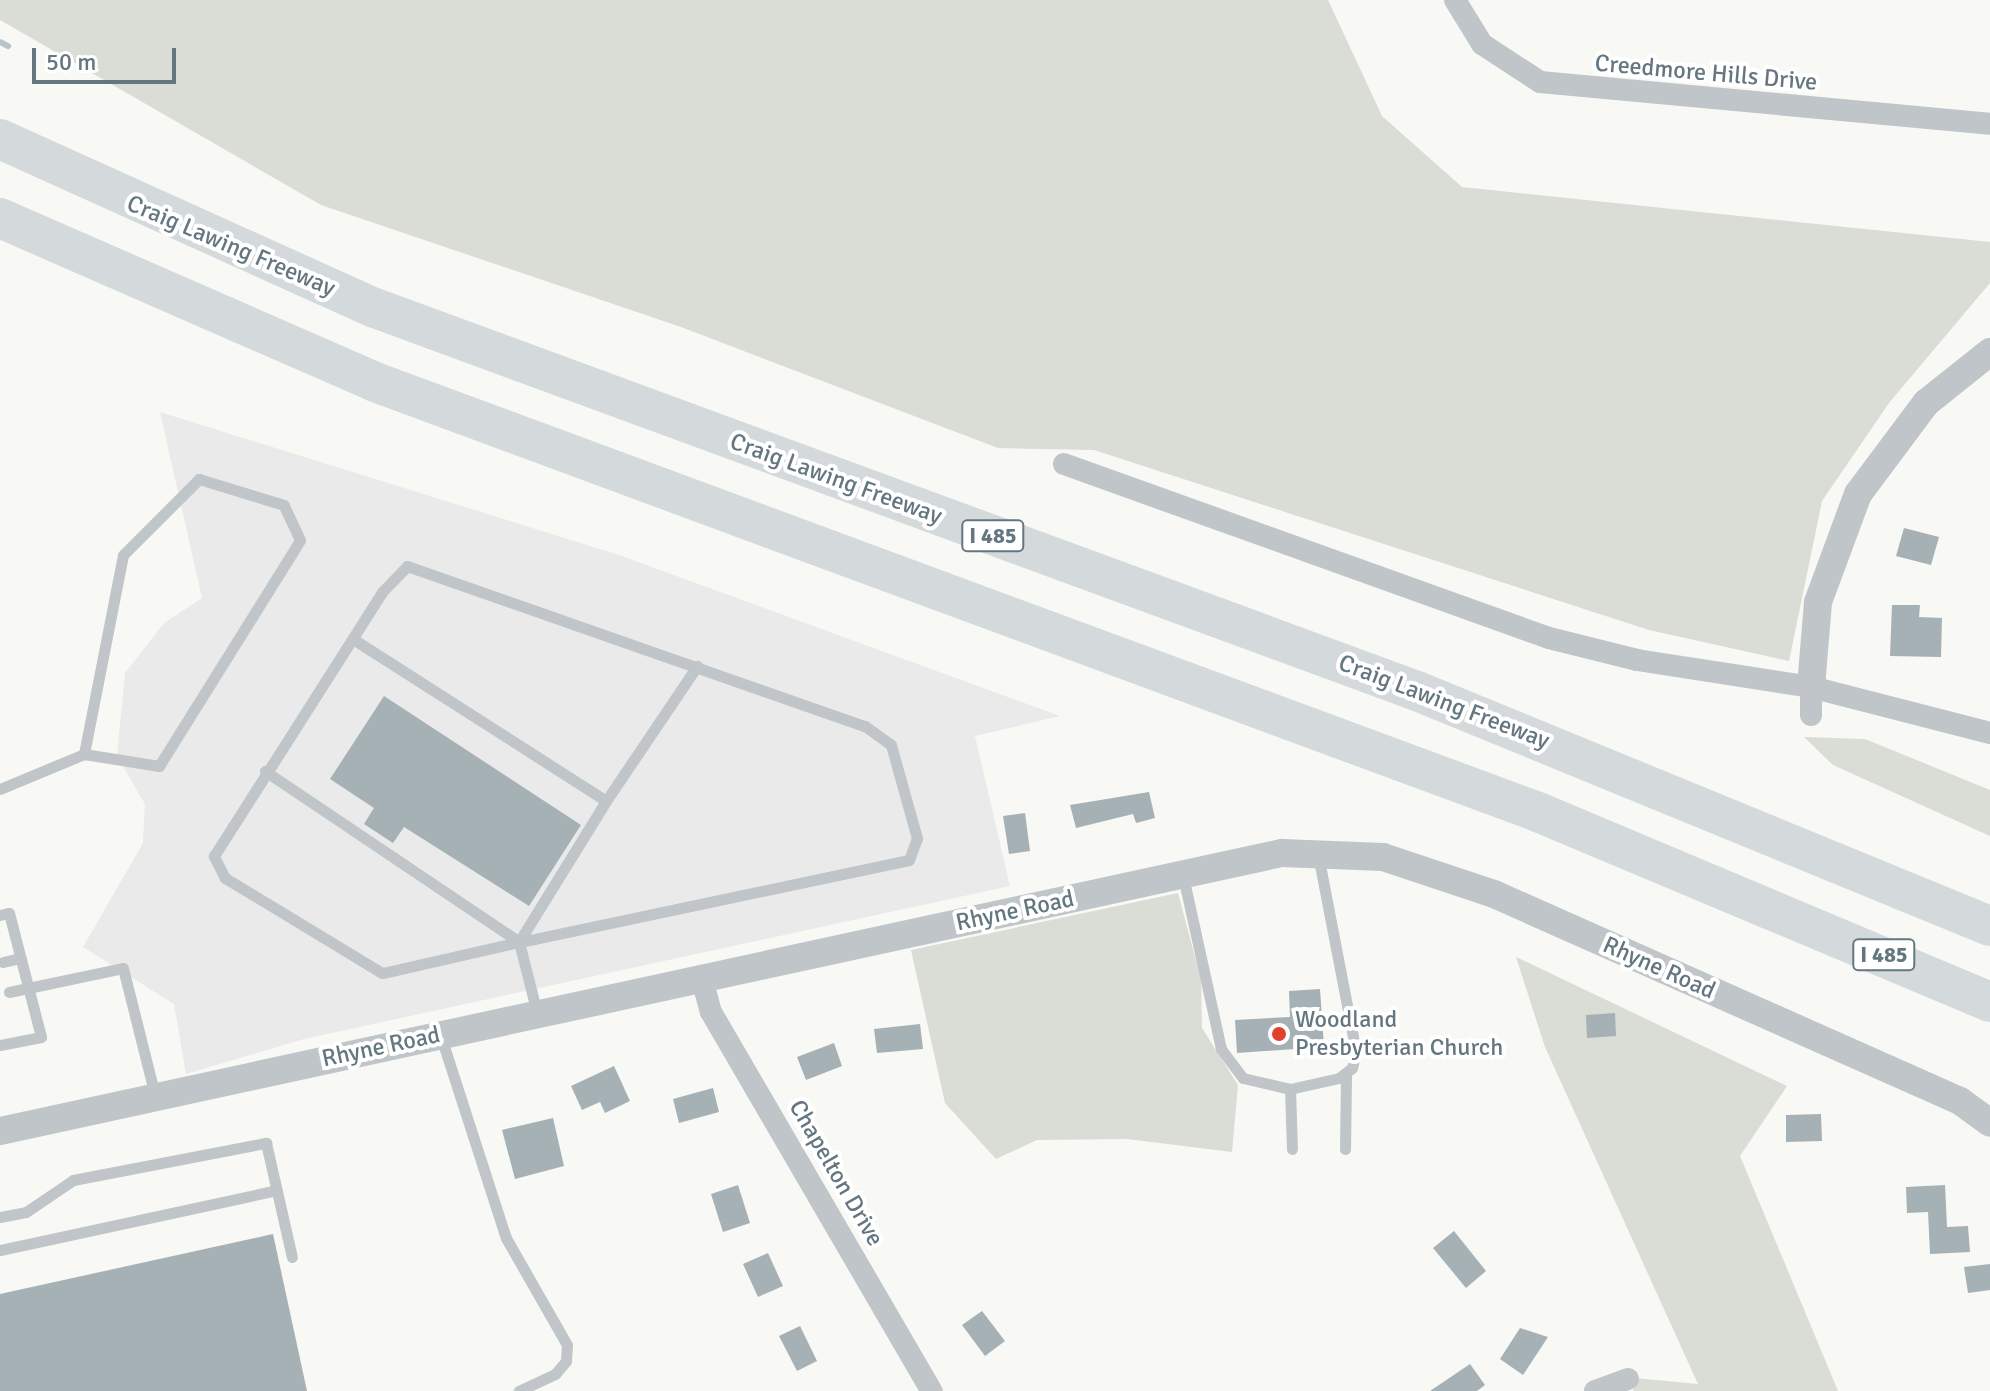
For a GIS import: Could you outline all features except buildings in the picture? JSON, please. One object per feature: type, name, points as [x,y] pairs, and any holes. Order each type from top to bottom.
[{"type":"highway","name":"Craig Lawing Freeway","points":[[0,139],[375,308],[1431,697],[1990,926]]},
{"type":"highway","name":"I 485","points":[[0,218],[375,382],[1538,812],[1990,1002]]},
{"type":"street","name":"Creedmore Hills Drive","points":[[1455,0],[1482,44],[1540,82],[1990,124]]},
{"type":"street","points":[[1811,715],[1818,602],[1858,494],[1926,403],[1990,352]]},
{"type":"street","points":[[1064,464],[1549,638],[1637,660],[1811,687],[1990,733]]},
{"type":"street","name":"Rhyne Road","points":[[0,1131],[1282,853],[1383,857],[1494,894],[1960,1101],[1990,1123]]},
{"type":"street","name":"Chapelton Drive","points":[[702,979],[711,1012],[932,1391]]},
{"type":"street","points":[[1595,1391],[1628,1379]]},
{"type":"lane","points":[[0,789],[84,754],[159,766],[300,540],[284,505],[199,479],[123,555],[84,754]]},
{"type":"lane","points":[[407,566],[697,666],[879,733],[891,745],[917,838],[909,860],[382,973],[225,878],[214,856],[220,840],[353,639],[407,566]]},
{"type":"lane","points":[[353,639],[606,801]]},
{"type":"lane","points":[[519,942],[606,801],[697,666]]},
{"type":"lane","points":[[265,771],[519,942],[537,1013]]},
{"type":"lane","points":[[1318,855],[1356,1052],[1346,1073],[1345,1149]]},
{"type":"lane","points":[[1183,874],[1221,1049],[1243,1078],[1290,1089],[1346,1073]]},
{"type":"lane","points":[[0,915],[9,913],[41,1037],[0,1045]]},
{"type":"lane","points":[[3,962],[21,958]]},
{"type":"lane","points":[[9,992],[123,968],[156,1097]]},
{"type":"lane","points":[[440,1034],[506,1238],[567,1345],[566,1361],[555,1374],[519,1391]]},
{"type":"lane","points":[[1290,1089],[1292,1149]]},
{"type":"lane","points":[[0,1217],[26,1212],[73,1180],[266,1143],[292,1257]]},
{"type":"lane","points":[[0,1250],[277,1190]]},
{"type":"shaded area","points":[[0,0],[1328,0],[1382,116],[1462,187],[1990,242],[1990,283],[1889,403],[1822,501],[1789,661],[1649,630],[1094,450],[998,448],[681,327],[321,205],[0,20]]},
{"type":"shaded area","points":[[160,412],[619,555],[1060,716],[975,736],[1010,886],[304,1039],[186,1074],[174,1004],[83,947],[143,843],[145,804],[117,756],[125,673],[164,623],[202,598]]},
{"type":"shaded area","points":[[1804,737],[1865,739],[1990,790],[1990,836],[1833,765]]},
{"type":"shaded area","points":[[1178,893],[1201,979],[1202,1028],[1238,1085],[1232,1152],[1127,1139],[1037,1140],[996,1159],[945,1103],[911,950]]},
{"type":"shaded area","points":[[1516,957],[1787,1086],[1740,1156],[1838,1391],[1633,1391],[1635,1378],[1698,1384],[1545,1047]]},
{"type":"waterway","points":[[0,42],[8,46]]},
{"type":"place","name":"Woodland Presbyterian Church","points":[[1279,1034]]}]
